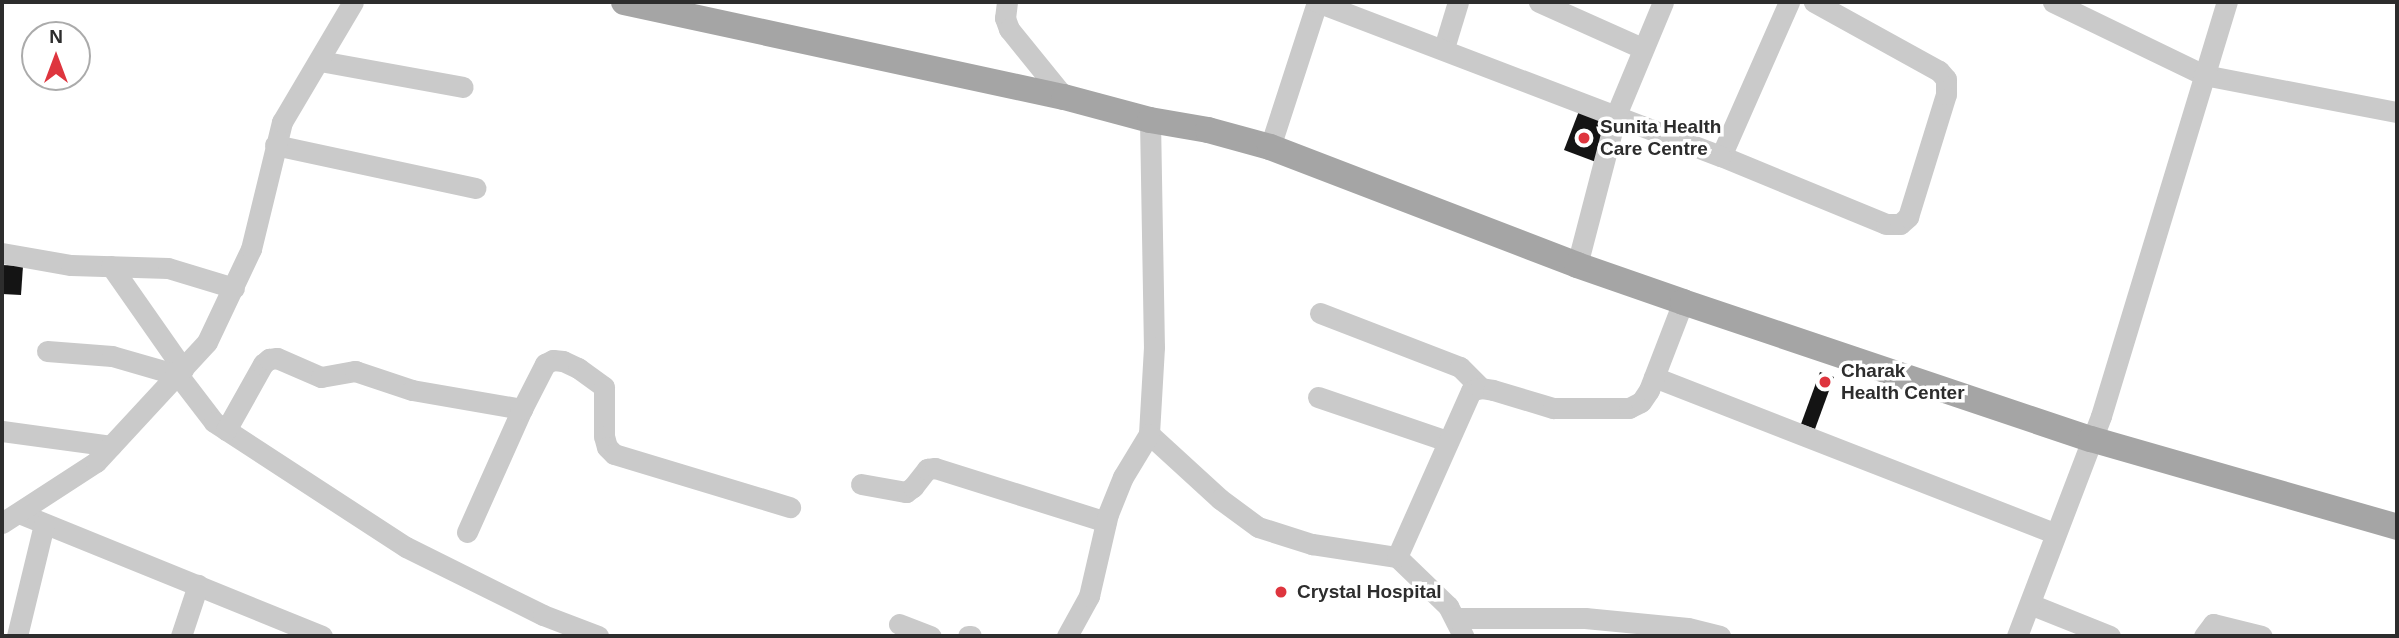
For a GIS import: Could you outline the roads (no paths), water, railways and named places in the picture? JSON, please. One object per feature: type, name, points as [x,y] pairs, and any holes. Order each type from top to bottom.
[{"type":"main road","points":[[624,2],[1063,97],[1150,120],[1208,130],[1270,146],[1577,265],[1684,302],[2091,439],[2397,527]]},
{"type":"street","points":[[10,518],[86,471],[181,372],[214,331],[256,232],[275,145],[289,109],[320,61],[352,2]]},
{"type":"street","points":[[1007,2],[1005,18],[1009,29],[1063,97]]},
{"type":"street","points":[[1270,146],[1317,2],[1616,115],[1886,224],[1900,224],[1908,217],[1946,94],[1946,79],[1939,71],[1814,2]]},
{"type":"street","points":[[1444,48],[1458,2]]},
{"type":"street","points":[[1539,2],[1642,48]]},
{"type":"street","points":[[1577,265],[1616,115],[1663,2]]},
{"type":"street","points":[[1721,156],[1789,2]]},
{"type":"street","points":[[2053,2],[2204,75],[2397,113]]},
{"type":"street","points":[[2017,636],[2091,439],[2227,2]]},
{"type":"street","points":[[320,61],[463,87]]},
{"type":"street","points":[[1067,636],[1089,596],[1106,522],[1124,477],[1149,434],[1154,358],[1150,120]]},
{"type":"street","points":[[275,145],[475,188]]},
{"type":"street","points":[[2,253],[71,265],[169,268],[234,288]]},
{"type":"street","points":[[111,266],[181,372],[201,408],[226,430],[406,547],[543,615],[598,636]]},
{"type":"street","points":[[1320,313],[1460,367],[1481,388],[1553,408],[1629,408],[1641,402],[1654,377],[1684,302]]},
{"type":"street","points":[[47,351],[112,356],[181,372]]},
{"type":"street","points":[[226,430],[263,364],[268,359],[277,358],[321,377],[355,371],[412,390],[522,409]]},
{"type":"street","points":[[467,532],[545,364],[563,361],[604,387],[604,436],[607,447],[614,454],[790,507]]},
{"type":"street","points":[[1654,377],[2055,533]]},
{"type":"street","points":[[1397,557],[1465,400],[1471,391],[1481,388]]},
{"type":"street","points":[[1318,397],[1447,441]]},
{"type":"street","points":[[2,431],[111,446]]},
{"type":"street","points":[[1149,434],[1220,499],[1258,527],[1312,544],[1397,557],[1448,606],[1459,627],[1585,618],[1688,628],[1720,636]]},
{"type":"street","points":[[861,484],[906,492],[927,468],[935,468],[1106,522]]},
{"type":"street","points":[[10,518],[44,524],[198,585],[289,630],[322,636]]},
{"type":"street","points":[[17,636],[44,524]]},
{"type":"street","points":[[181,636],[198,585]]},
{"type":"street","points":[[2030,604],[2110,636]]},
{"type":"street","points":[[899,624],[931,636]]},
{"type":"street","points":[[2204,636],[2213,624],[2262,636]]},
{"type":"place","name":"Sunita Health Care Centre","points":[[1584,138]]},
{"type":"place","name":"Charak Health Center","points":[[1825,382]]},
{"type":"place","name":"Crystal Hospital","points":[[1281,592]]}]
